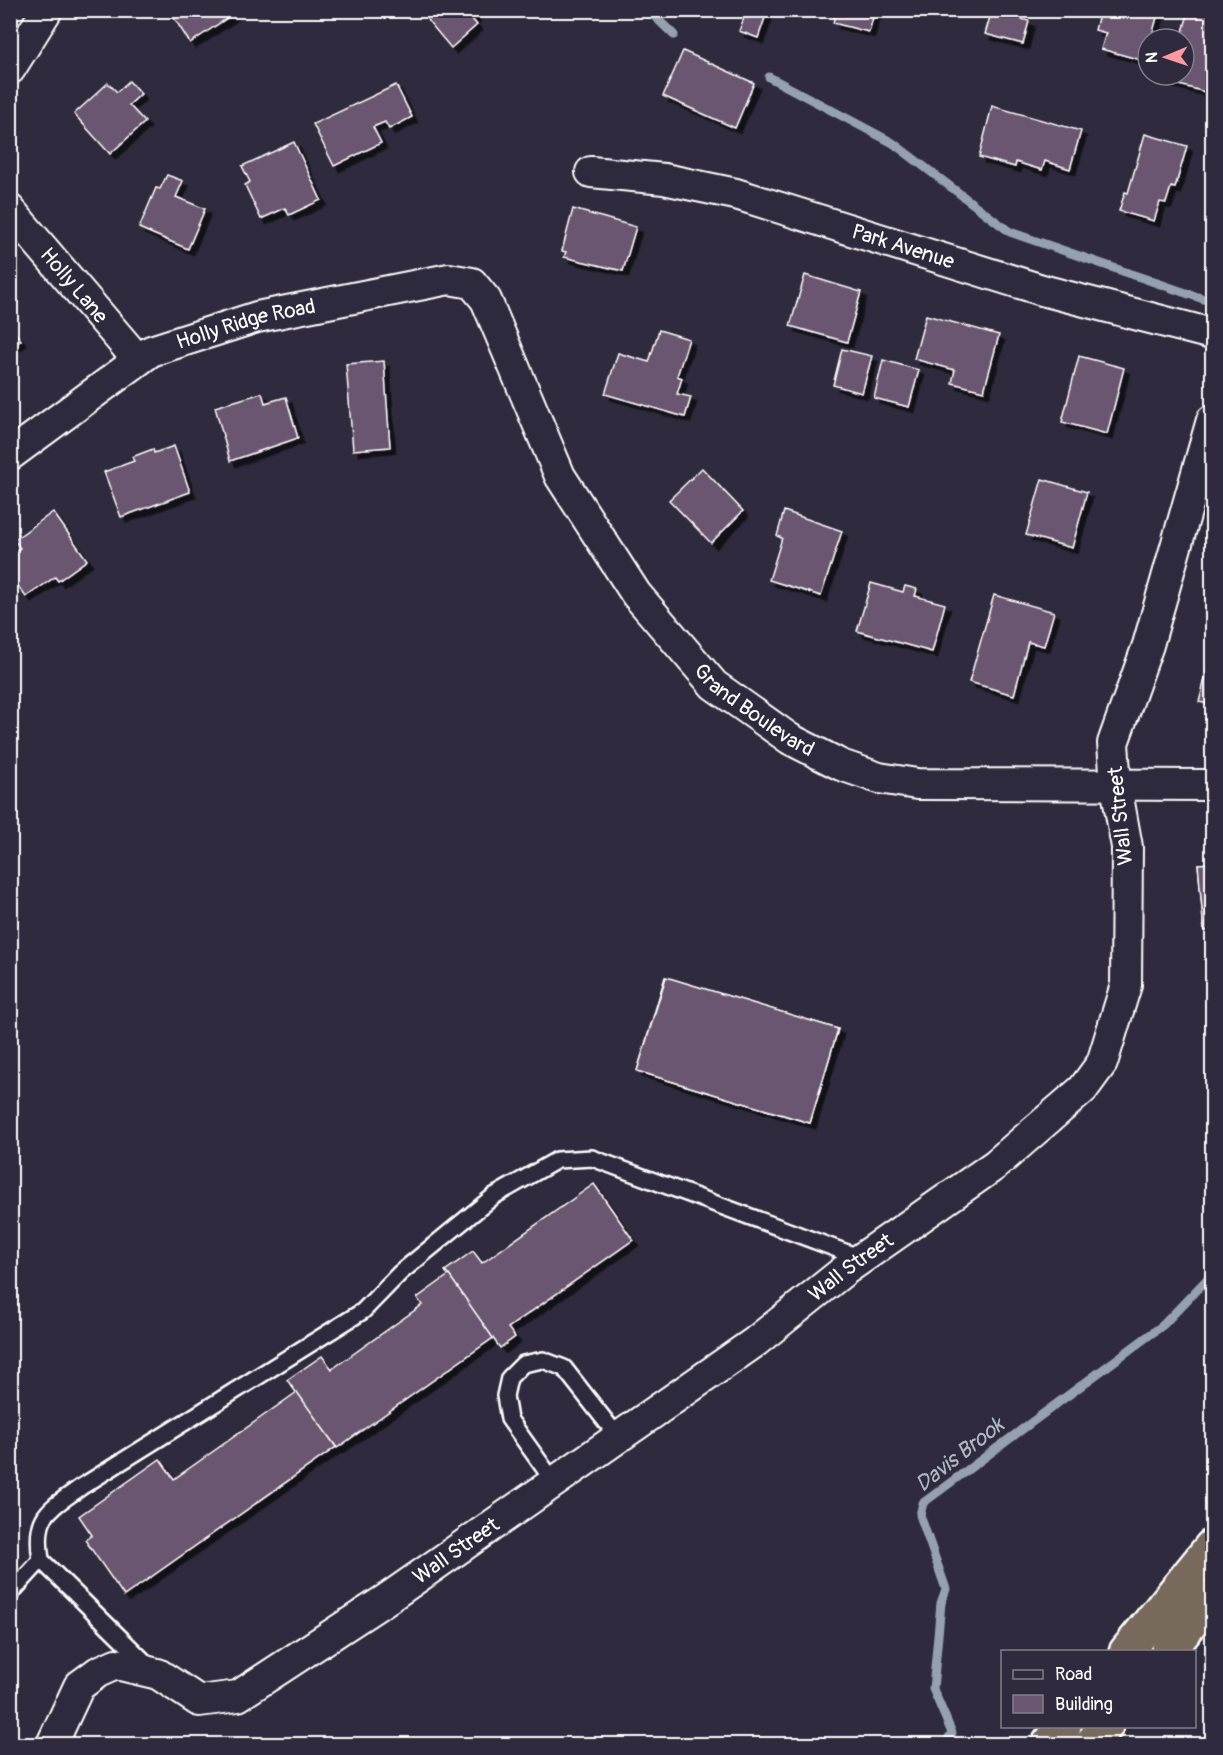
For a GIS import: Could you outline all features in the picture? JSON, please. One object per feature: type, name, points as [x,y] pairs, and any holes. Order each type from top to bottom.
[{"type":"highway","points":[[1128,1650],[1212,1546]]},
{"type":"highway","points":[[1170,1650],[1212,1596]]},
{"type":"highway","points":[[1049,1744],[1062,1728]]},
{"type":"highway","points":[[1091,1744],[1104,1728]]},
{"type":"street","points":[[10,69],[47,10]]},
{"type":"street","name":"Park Avenue","points":[[591,172],[664,179],[736,194],[1042,290],[1212,334]]},
{"type":"street","name":"Holly Lane","points":[[10,210],[138,360]]},
{"type":"street","name":"Holly Ridge Road","points":[[10,455],[151,351],[257,316],[449,279],[472,283],[486,300],[494,319]]},
{"type":"street","name":"Grand Boulevard","points":[[494,319],[560,476],[636,594],[714,685],[790,739],[841,765],[879,778],[917,784],[1116,786],[1212,784]]},
{"type":"street","name":"Wall Street","points":[[52,1744],[79,1686],[98,1672],[116,1664],[158,1674],[199,1701],[238,1696],[388,1598],[754,1342],[861,1258],[995,1165],[1083,1089],[1102,1063],[1126,985],[1126,847],[1116,786],[1113,743],[1148,645],[1212,420]]},
{"type":"lane","points":[[158,1674],[41,1560],[37,1535],[49,1510],[81,1486],[363,1311],[400,1273],[494,1196],[557,1160],[592,1158],[861,1258]]},
{"type":"lane","points":[[554,1482],[508,1419],[505,1396],[509,1378],[523,1364],[543,1360],[564,1368],[618,1437]]},
{"type":"lane","points":[[10,1594],[41,1560]]},
{"type":"building","points":[[169,10],[239,10],[190,43]]},
{"type":"building","points":[[430,10],[471,10],[475,16],[472,19],[477,25],[451,48],[425,17]]},
{"type":"building","points":[[747,10],[767,12],[758,38],[739,31]]},
{"type":"building","points":[[836,10],[875,10],[869,32],[833,23]]},
{"type":"building","points":[[992,10],[1018,12],[1017,18],[1029,21],[1023,44],[985,34]]},
{"type":"building","points":[[1100,10],[1159,10],[1154,27],[1136,27],[1136,59],[1101,49],[1106,33],[1095,30]]},
{"type":"building","points":[[1189,10],[1212,10],[1212,94],[1187,87],[1196,87],[1196,27],[1184,27]]},
{"type":"building","points":[[683,51],[754,83],[735,128],[663,96]]},
{"type":"building","points":[[129,81],[141,94],[129,105],[145,122],[110,154],[74,114],[108,83],[117,92]]},
{"type":"building","points":[[396,85],[412,117],[389,129],[385,122],[373,127],[381,143],[334,166],[313,124]]},
{"type":"building","points":[[992,106],[1081,131],[1070,169],[1045,161],[1042,170],[1016,162],[1015,167],[979,157]]},
{"type":"building","points":[[1145,134],[1187,146],[1175,188],[1171,187],[1166,203],[1160,202],[1154,221],[1119,211],[1125,192],[1128,193]]},
{"type":"building","points":[[294,142],[321,200],[289,215],[285,208],[261,219],[245,185],[250,182],[242,166]]},
{"type":"building","points":[[167,175],[183,181],[176,197],[205,209],[188,249],[139,228],[156,188],[160,189]]},
{"type":"building","points":[[573,209],[636,227],[623,271],[564,257],[566,252],[562,251]]},
{"type":"building","points":[[805,275],[861,292],[847,342],[790,326]]},
{"type":"building","points":[[926,315],[999,335],[984,391],[952,383],[955,370],[914,359]]},
{"type":"building","points":[[10,326],[21,340],[10,348]]},
{"type":"building","points":[[659,330],[689,339],[677,376],[682,378],[677,394],[691,397],[685,417],[605,394],[618,353],[649,362]]},
{"type":"building","points":[[842,349],[872,356],[862,393],[833,385]]},
{"type":"building","points":[[1079,356],[1124,368],[1107,434],[1062,422]]},
{"type":"building","points":[[883,360],[919,370],[909,407],[874,398]]},
{"type":"building","points":[[384,361],[390,447],[353,450],[346,364]]},
{"type":"building","points":[[262,393],[265,403],[286,397],[298,438],[230,461],[215,407]]},
{"type":"building","points":[[174,446],[190,492],[121,517],[104,472],[134,461],[132,457],[153,449],[154,453]]},
{"type":"building","points":[[702,468],[743,511],[711,543],[669,500]]},
{"type":"building","points":[[1042,479],[1087,492],[1072,548],[1026,535]]},
{"type":"building","points":[[784,511],[842,531],[821,596],[769,580],[782,538],[777,536]]},
{"type":"building","points":[[53,512],[87,560],[58,581],[55,577],[26,597],[10,575],[10,554],[20,548],[14,540]]},
{"type":"building","points":[[871,583],[903,592],[905,586],[917,589],[915,596],[945,604],[932,652],[857,631]]},
{"type":"building","points":[[994,595],[1054,612],[1044,646],[1028,642],[1014,695],[969,682]]},
{"type":"building","points":[[1212,651],[1212,705],[1199,702]]},
{"type":"building","points":[[1212,863],[1212,930],[1204,931],[1198,864]]},
{"type":"building","points":[[1212,863],[1212,930],[1204,931],[1198,864]]},
{"type":"building","points":[[665,977],[838,1029],[810,1123],[637,1071]]},
{"type":"building","points":[[666,977],[838,1029],[810,1123],[637,1071]]},
{"type":"building","points":[[594,1184],[633,1240],[508,1328],[515,1337],[500,1348],[445,1271],[473,1251],[482,1263]]},
{"type":"building","points":[[449,1275],[493,1338],[337,1448],[287,1380],[322,1356],[332,1369],[422,1305],[417,1298]]},
{"type":"building","points":[[297,1392],[336,1447],[124,1596],[85,1540],[92,1535],[79,1516],[160,1459],[174,1479]]},
{"type":"waterway","points":[[648,10],[674,35]]},
{"type":"waterway","points":[[769,77],[893,143],[1010,232],[1212,302]]},
{"type":"waterway","name":"Davis Brook","points":[[945,1744],[952,1733],[933,1689],[941,1603],[946,1589],[920,1515],[923,1503],[1163,1325],[1212,1274]]}]
